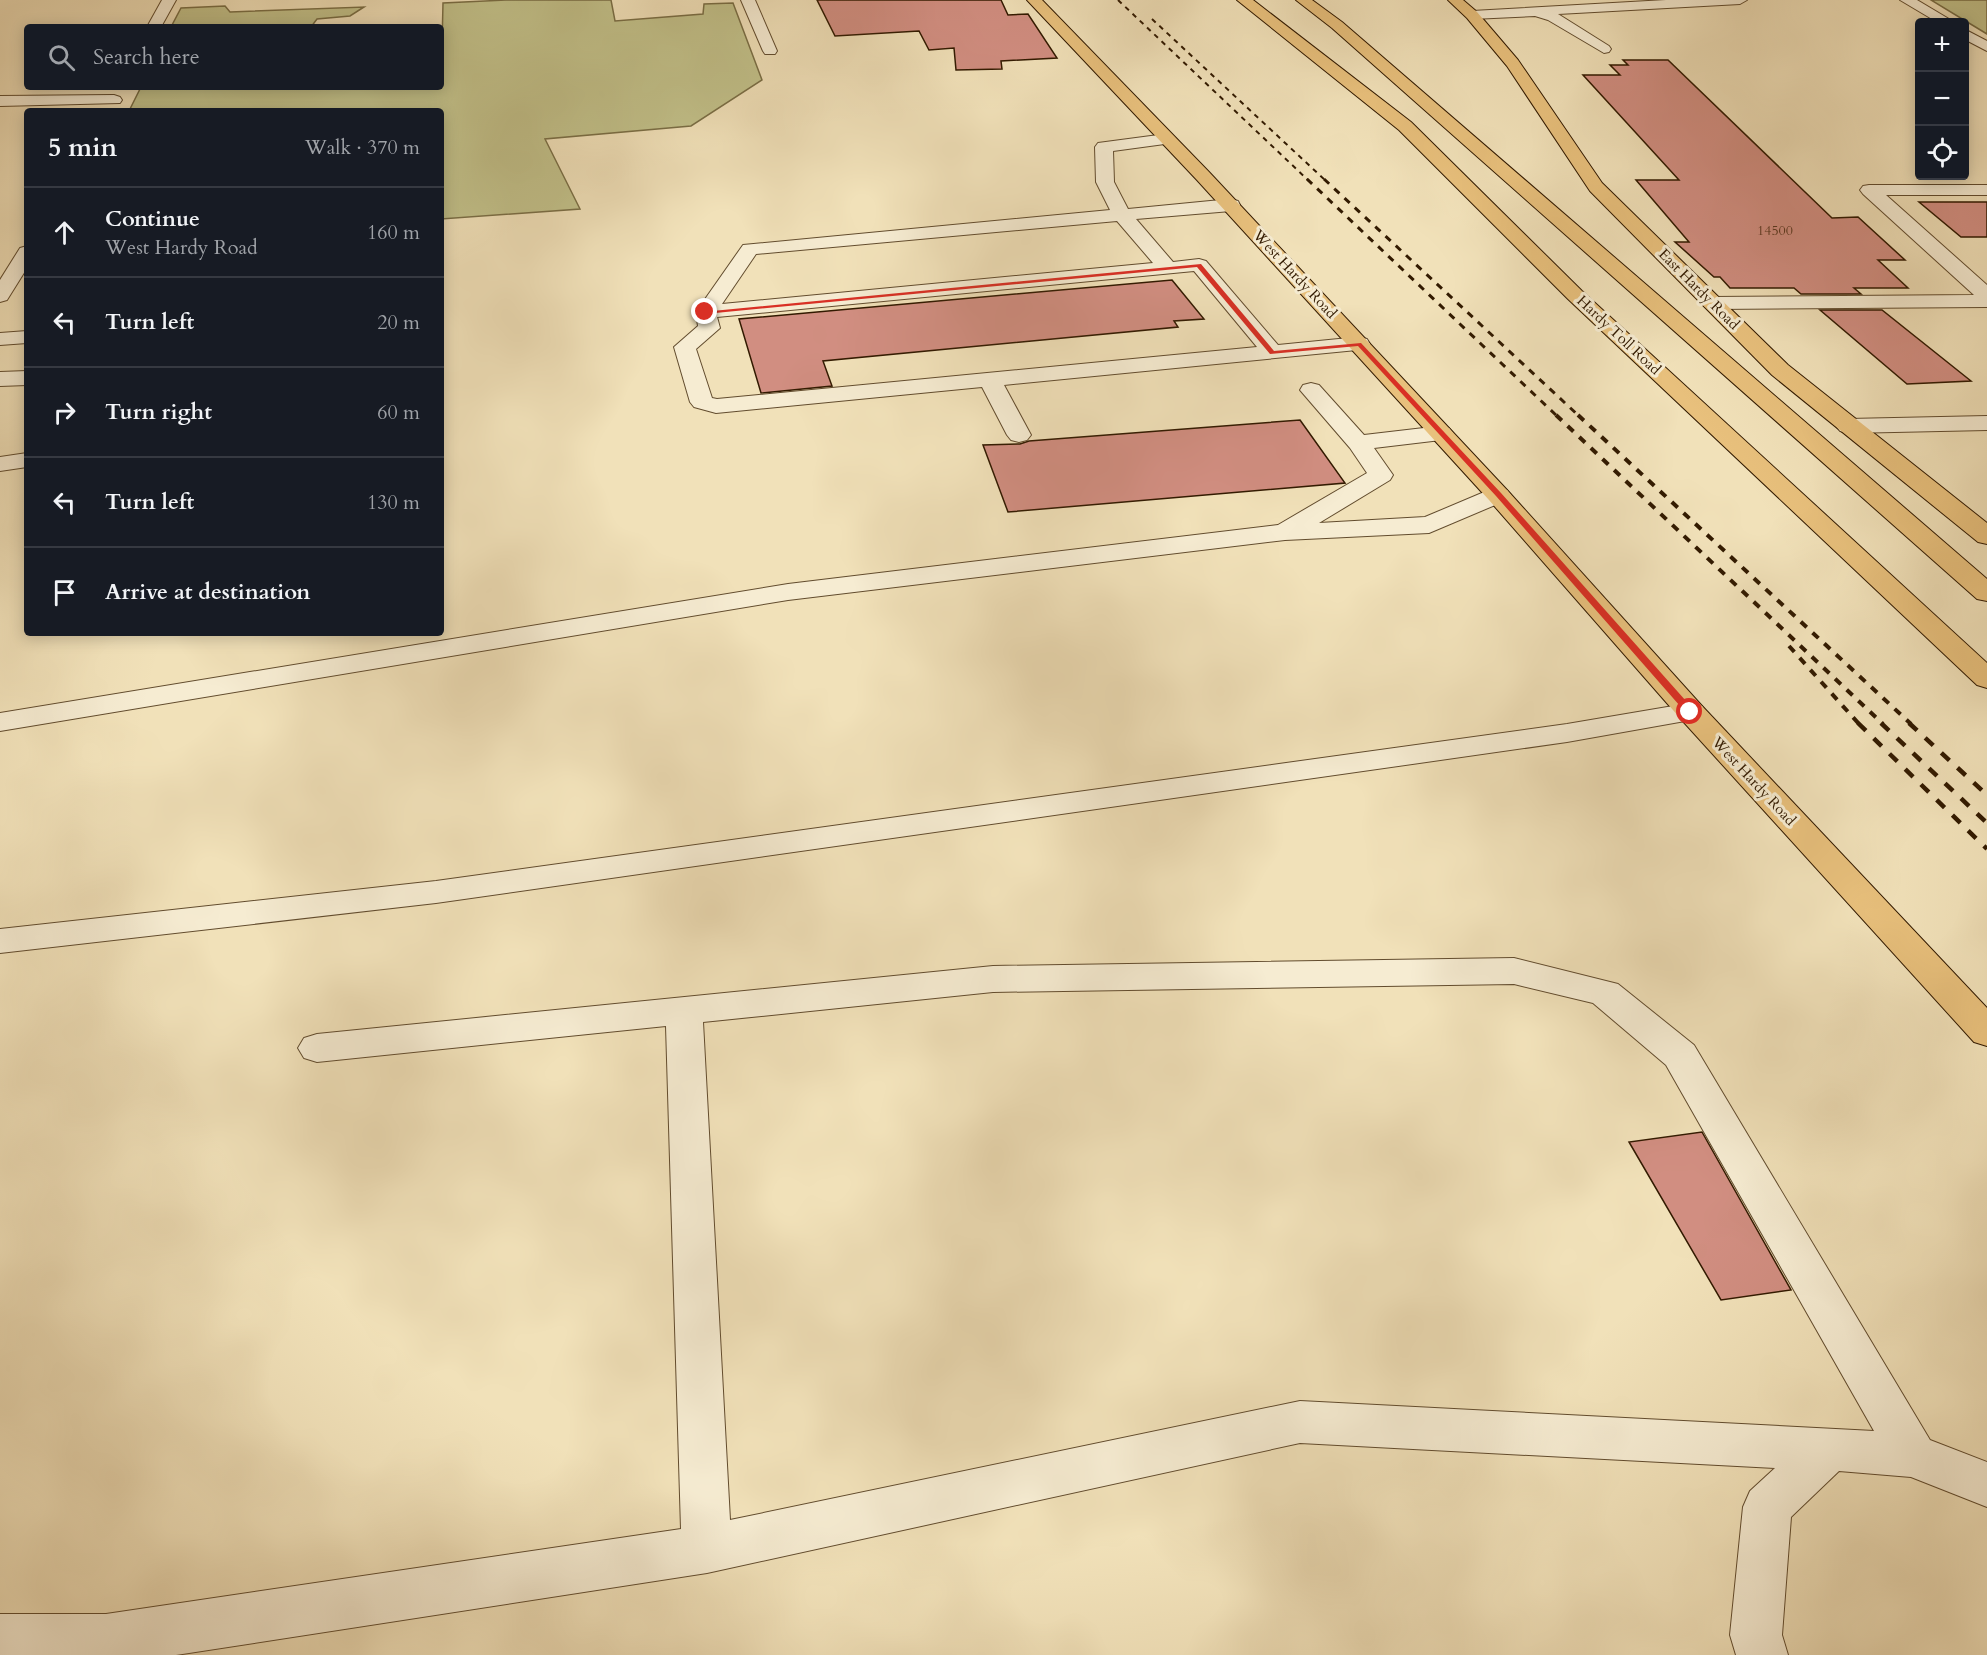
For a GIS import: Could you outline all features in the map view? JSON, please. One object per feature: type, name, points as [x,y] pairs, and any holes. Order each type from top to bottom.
[{"type":"main road","name":"West Hardy Road","points":[[1034,0],[1231,205],[1498,495],[1690,712],[1987,1032]]},
{"type":"main road","name":"Hardy Toll Road","points":[[1244,0],[1405,126],[1575,295],[1987,679]]},
{"type":"main road","points":[[1303,0],[1337,25],[1987,593]]},
{"type":"main road","name":"East Hardy Road","points":[[1455,0],[1472,15],[1513,63],[1596,187],[1780,370],[1987,536]]},
{"type":"street","points":[[156,24],[168,0]]},
{"type":"street","points":[[748,0],[770,51]]},
{"type":"street","points":[[1518,0],[1553,17],[1604,49]]},
{"type":"street","points":[[1472,15],[1740,0]]},
{"type":"street","points":[[1906,0],[1940,18]]},
{"type":"street","points":[[1969,35],[1987,46]]},
{"type":"street","points":[[0,101],[114,99]]},
{"type":"street","points":[[1166,139],[1104,147],[1105,182],[1122,215],[1168,268]]},
{"type":"street","points":[[1987,190],[1869,190],[1987,296]]},
{"type":"street","points":[[705,312],[750,249],[1231,205]]},
{"type":"street","points":[[0,260],[24,257]]},
{"type":"street","points":[[0,296],[24,260]]},
{"type":"street","points":[[705,312],[1199,265],[1273,353]]},
{"type":"street","points":[[1712,303],[1987,301]]},
{"type":"street","points":[[705,312],[710,328],[685,347],[702,402],[716,406],[1359,344]]},
{"type":"street","points":[[0,339],[24,337]]},
{"type":"street","points":[[0,379],[24,378]]},
{"type":"street","points":[[989,380],[1019,435]]},
{"type":"street","points":[[1285,532],[1381,475],[1358,443],[1311,390]]},
{"type":"street","points":[[1848,426],[1987,423]]},
{"type":"street","points":[[1358,443],[1441,433]]},
{"type":"street","points":[[0,464],[24,460]]},
{"type":"street","points":[[0,722],[788,592],[1285,532],[1429,525],[1498,495]]},
{"type":"street","points":[[0,941],[436,892],[1567,733],[1690,712]]},
{"type":"street","points":[[317,1048],[993,979],[1514,971],[1605,993],[1680,1055],[1913,1455]]},
{"type":"street","points":[[684,1010],[706,1548]]},
{"type":"street","points":[[0,1640],[106,1640],[706,1548],[1300,1422],[1913,1455],[1987,1485]]},
{"type":"street","points":[[1762,1655],[1756,1635],[1767,1507],[1830,1449]]},
{"type":"shaded area","points":[[506,0],[611,0],[615,21],[703,14],[704,4],[733,3],[762,80],[691,126],[545,139],[580,209],[444,219],[444,108],[130,108],[140,90],[444,90],[443,3]]},
{"type":"shaded area","points":[[1931,0],[1987,0],[1987,34],[1969,23],[1969,18],[1961,18]]},
{"type":"shaded area","points":[[225,6],[230,12],[364,7],[350,16],[317,19],[313,24],[173,24],[181,8]]},
{"type":"building","points":[[817,0],[1001,0],[1008,15],[1028,14],[1057,58],[1001,61],[1002,69],[956,70],[954,48],[929,50],[919,31],[835,36]]},
{"type":"building","points":[[1623,60],[1668,60],[1832,218],[1858,217],[1905,260],[1878,260],[1908,288],[1854,288],[1861,294],[1801,294],[1794,288],[1730,288],[1720,277],[1714,277],[1675,242],[1689,242],[1636,180],[1679,180],[1583,75],[1620,75],[1610,65],[1628,65]]},
{"type":"building","points":[[1919,202],[1987,202],[1987,237],[1961,237]]},
{"type":"building","points":[[1172,280],[1204,319],[1174,321],[1178,327],[823,361],[832,386],[761,393],[739,319]]},
{"type":"building","points":[[1820,310],[1882,310],[1971,381],[1907,384]]},
{"type":"building","points":[[1300,420],[1345,483],[1008,512],[983,445],[1020,444],[1029,441]]},
{"type":"building","points":[[1702,1132],[1791,1290],[1721,1300],[1629,1142]]},
{"type":"railway","points":[[1118,0],[1309,181]]},
{"type":"railway","points":[[1152,19],[1326,181]]},
{"type":"railway","points":[[1307,179],[1557,416]]},
{"type":"railway","points":[[1324,179],[1579,416]]},
{"type":"railway","points":[[1556,415],[1883,724]]},
{"type":"railway","points":[[1578,415],[1911,724]]},
{"type":"railway","points":[[1789,646],[1859,724]]},
{"type":"railway","points":[[1881,723],[1987,823]]},
{"type":"railway","points":[[1909,723],[1987,795]]},
{"type":"railway","points":[[1859,724],[1987,849]]},
{"type":"route","points":[[705,312],[1199,265],[1273,353],[1359,344],[1498,495],[1690,712]]}]
